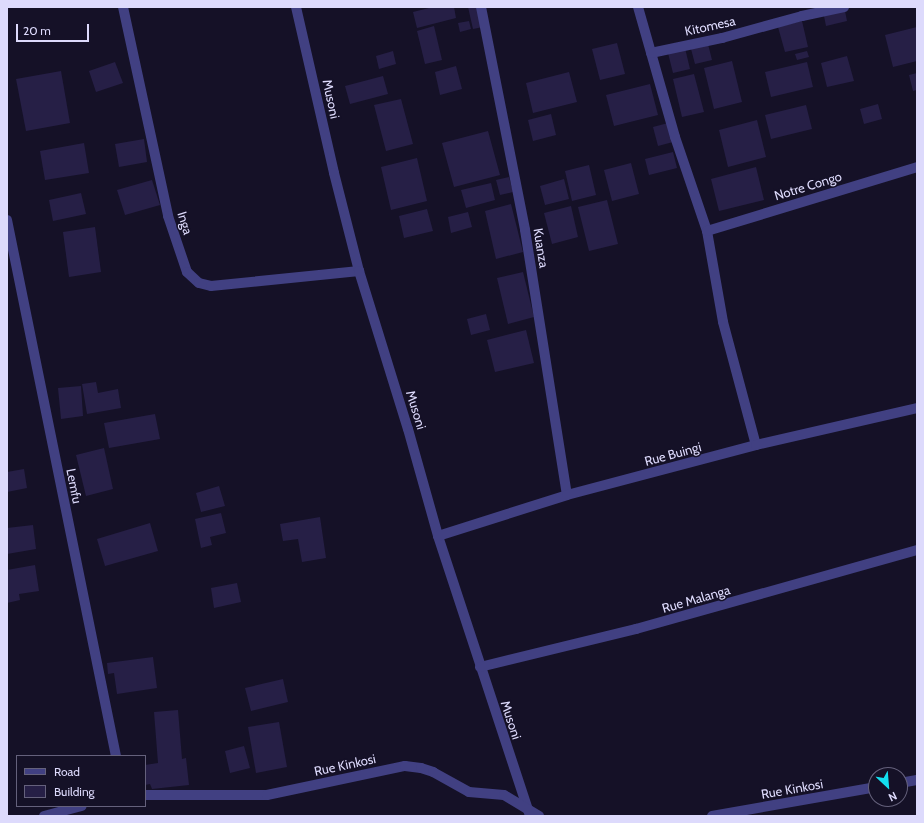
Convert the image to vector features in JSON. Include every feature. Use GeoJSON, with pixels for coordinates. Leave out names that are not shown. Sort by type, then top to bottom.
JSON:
{"type":"FeatureCollection","features":[{"type":"Feature","properties":{"kind":"street","name":"Inga"},"geometry":{"type":"LineString","coordinates":[[123,7],[168,216],[187,272],[199,283],[211,286],[359,271]]}},
{"type":"Feature","properties":{"kind":"street","name":"Musoni"},"geometry":{"type":"LineString","coordinates":[[296,7],[334,173],[359,271],[408,429],[438,536],[529,813]]}},
{"type":"Feature","properties":{"kind":"street","name":"Kuanza"},"geometry":{"type":"LineString","coordinates":[[480,7],[525,230],[567,495]]}},
{"type":"Feature","properties":{"kind":"street"},"geometry":{"type":"LineString","coordinates":[[638,7],[675,137],[707,230],[723,322],[756,445]]}},
{"type":"Feature","properties":{"kind":"street","name":"Kitomesa"},"geometry":{"type":"LineString","coordinates":[[651,53],[722,38],[802,16],[844,7]]}},
{"type":"Feature","properties":{"kind":"street","name":"Notre Congo"},"geometry":{"type":"LineString","coordinates":[[707,230],[917,167]]}},
{"type":"Feature","properties":{"kind":"street","name":"Lemfu"},"geometry":{"type":"LineString","coordinates":[[7,220],[116,755]]}},
{"type":"Feature","properties":{"kind":"street","name":"Rue Buingi"},"geometry":{"type":"LineString","coordinates":[[438,536],[567,495],[756,445],[917,408]]}},
{"type":"Feature","properties":{"kind":"street","name":"Rue Malanga"},"geometry":{"type":"LineString","coordinates":[[480,667],[636,629],[917,550]]}},
{"type":"Feature","properties":{"kind":"street","name":"Rue Kinkosi"},"geometry":{"type":"LineString","coordinates":[[146,795],[267,795],[405,766],[421,768],[433,772],[469,792],[504,795],[529,813],[539,816]]}},
{"type":"Feature","properties":{"kind":"street","name":"Rue Kinkosi"},"geometry":{"type":"LineString","coordinates":[[712,816],[868,788]]}},
{"type":"Feature","properties":{"kind":"street"},"geometry":{"type":"LineString","coordinates":[[44,816],[78,807]]}},
{"type":"Feature","properties":{"kind":"building"},"geometry":{"type":"Polygon","coordinates":[[[433,7],[454,7],[456,18],[417,28],[413,12],[433,7]]]}},
{"type":"Feature","properties":{"kind":"building"},"geometry":{"type":"Polygon","coordinates":[[[468,7],[478,7],[483,27],[473,29],[468,7]]]}},
{"type":"Feature","properties":{"kind":"building"},"geometry":{"type":"Polygon","coordinates":[[[845,11],[847,21],[826,26],[824,16],[845,11]]]}},
{"type":"Feature","properties":{"kind":"building"},"geometry":{"type":"Polygon","coordinates":[[[469,21],[471,29],[460,32],[458,23],[469,21]]]}},
{"type":"Feature","properties":{"kind":"building"},"geometry":{"type":"Polygon","coordinates":[[[802,21],[808,47],[785,52],[778,27],[802,21]]]}},
{"type":"Feature","properties":{"kind":"building"},"geometry":{"type":"Polygon","coordinates":[[[434,26],[442,60],[425,64],[417,31],[434,26]]]}},
{"type":"Feature","properties":{"kind":"building"},"geometry":{"type":"Polygon","coordinates":[[[917,27],[917,61],[893,67],[885,35],[917,27]]]}},
{"type":"Feature","properties":{"kind":"building"},"geometry":{"type":"Polygon","coordinates":[[[617,43],[625,74],[600,80],[592,49],[617,43]]]}},
{"type":"Feature","properties":{"kind":"building"},"geometry":{"type":"Polygon","coordinates":[[[708,44],[712,60],[695,64],[691,49],[708,44]]]}},
{"type":"Feature","properties":{"kind":"building"},"geometry":{"type":"Polygon","coordinates":[[[685,48],[690,69],[673,73],[668,53],[685,48]]]}},
{"type":"Feature","properties":{"kind":"building"},"geometry":{"type":"Polygon","coordinates":[[[393,51],[396,64],[379,69],[376,56],[393,51]]]}},
{"type":"Feature","properties":{"kind":"building"},"geometry":{"type":"Polygon","coordinates":[[[807,51],[809,57],[797,60],[795,54],[807,51]]]}},
{"type":"Feature","properties":{"kind":"building"},"geometry":{"type":"Polygon","coordinates":[[[847,56],[854,81],[827,87],[821,63],[847,56]]]}},
{"type":"Feature","properties":{"kind":"building"},"geometry":{"type":"Polygon","coordinates":[[[732,61],[742,102],[714,109],[704,68],[732,61]]]}},
{"type":"Feature","properties":{"kind":"building"},"geometry":{"type":"Polygon","coordinates":[[[115,62],[123,83],[96,92],[89,71],[115,62]]]}},
{"type":"Feature","properties":{"kind":"building"},"geometry":{"type":"Polygon","coordinates":[[[807,62],[813,87],[771,97],[765,72],[807,62]]]}},
{"type":"Feature","properties":{"kind":"building"},"geometry":{"type":"Polygon","coordinates":[[[456,66],[462,89],[440,95],[435,72],[456,66]]]}},
{"type":"Feature","properties":{"kind":"building"},"geometry":{"type":"Polygon","coordinates":[[[61,71],[70,123],[26,131],[16,79],[61,71]]]}},
{"type":"Feature","properties":{"kind":"building"},"geometry":{"type":"Polygon","coordinates":[[[569,72],[577,102],[533,113],[526,83],[569,72]]]}},
{"type":"Feature","properties":{"kind":"building"},"geometry":{"type":"Polygon","coordinates":[[[917,73],[917,90],[913,91],[909,75],[917,73]]]}},
{"type":"Feature","properties":{"kind":"building"},"geometry":{"type":"Polygon","coordinates":[[[694,74],[704,112],[682,117],[673,79],[694,74]]]}},
{"type":"Feature","properties":{"kind":"building"},"geometry":{"type":"Polygon","coordinates":[[[383,76],[388,94],[350,104],[345,86],[383,76]]]}},
{"type":"Feature","properties":{"kind":"building"},"geometry":{"type":"Polygon","coordinates":[[[650,84],[658,115],[614,126],[606,95],[650,84]]]}},
{"type":"Feature","properties":{"kind":"building"},"geometry":{"type":"Polygon","coordinates":[[[401,99],[413,144],[386,151],[374,105],[401,99]]]}},
{"type":"Feature","properties":{"kind":"building"},"geometry":{"type":"Polygon","coordinates":[[[878,104],[882,119],[864,124],[860,109],[878,104]]]}},
{"type":"Feature","properties":{"kind":"building"},"geometry":{"type":"Polygon","coordinates":[[[806,105],[812,129],[771,139],[765,115],[806,105]]]}},
{"type":"Feature","properties":{"kind":"building"},"geometry":{"type":"Polygon","coordinates":[[[551,114],[556,135],[533,141],[528,120],[551,114]]]}},
{"type":"Feature","properties":{"kind":"building"},"geometry":{"type":"Polygon","coordinates":[[[757,120],[766,157],[728,167],[719,130],[757,120]]]}},
{"type":"Feature","properties":{"kind":"building"},"geometry":{"type":"Polygon","coordinates":[[[668,123],[673,142],[658,146],[653,127],[668,123]]]}},
{"type":"Feature","properties":{"kind":"building"},"geometry":{"type":"Polygon","coordinates":[[[488,131],[500,175],[454,187],[442,143],[488,131]]]}},
{"type":"Feature","properties":{"kind":"building"},"geometry":{"type":"Polygon","coordinates":[[[144,139],[147,162],[119,167],[115,144],[144,139]]]}},
{"type":"Feature","properties":{"kind":"building"},"geometry":{"type":"Polygon","coordinates":[[[84,143],[89,173],[45,180],[40,151],[84,143]]]}},
{"type":"Feature","properties":{"kind":"building"},"geometry":{"type":"Polygon","coordinates":[[[673,152],[677,168],[649,175],[645,159],[673,152]]]}},
{"type":"Feature","properties":{"kind":"building"},"geometry":{"type":"Polygon","coordinates":[[[417,158],[427,201],[391,210],[381,167],[417,158]]]}},
{"type":"Feature","properties":{"kind":"building"},"geometry":{"type":"Polygon","coordinates":[[[631,163],[639,194],[612,201],[604,170],[631,163]]]}},
{"type":"Feature","properties":{"kind":"building"},"geometry":{"type":"Polygon","coordinates":[[[589,165],[596,195],[572,201],[565,171],[589,165]]]}},
{"type":"Feature","properties":{"kind":"building"},"geometry":{"type":"Polygon","coordinates":[[[756,167],[764,200],[719,211],[711,179],[756,167]]]}},
{"type":"Feature","properties":{"kind":"building"},"geometry":{"type":"Polygon","coordinates":[[[509,177],[513,192],[500,195],[496,180],[509,177]]]}},
{"type":"Feature","properties":{"kind":"building"},"geometry":{"type":"Polygon","coordinates":[[[564,179],[569,199],[545,205],[540,186],[564,179]]]}},
{"type":"Feature","properties":{"kind":"building"},"geometry":{"type":"Polygon","coordinates":[[[152,180],[160,205],[125,215],[117,190],[152,180]]]}},
{"type":"Feature","properties":{"kind":"building"},"geometry":{"type":"Polygon","coordinates":[[[491,183],[495,200],[466,208],[461,190],[491,183]]]}},
{"type":"Feature","properties":{"kind":"building"},"geometry":{"type":"Polygon","coordinates":[[[81,193],[86,214],[53,221],[49,200],[81,193]]]}},
{"type":"Feature","properties":{"kind":"building"},"geometry":{"type":"Polygon","coordinates":[[[607,200],[618,244],[589,251],[578,207],[607,200]]]}},
{"type":"Feature","properties":{"kind":"building"},"geometry":{"type":"Polygon","coordinates":[[[511,204],[523,252],[496,259],[485,211],[511,204]]]}},
{"type":"Feature","properties":{"kind":"building"},"geometry":{"type":"Polygon","coordinates":[[[571,206],[578,237],[552,244],[544,213],[571,206]]]}},
{"type":"Feature","properties":{"kind":"building"},"geometry":{"type":"Polygon","coordinates":[[[427,209],[433,231],[404,238],[399,216],[427,209]]]}},
{"type":"Feature","properties":{"kind":"building"},"geometry":{"type":"Polygon","coordinates":[[[468,212],[472,227],[451,233],[448,217],[468,212]]]}},
{"type":"Feature","properties":{"kind":"building"},"geometry":{"type":"Polygon","coordinates":[[[95,227],[101,272],[69,277],[63,232],[95,227]]]}},
{"type":"Feature","properties":{"kind":"building"},"geometry":{"type":"Polygon","coordinates":[[[523,272],[534,317],[508,324],[497,278],[523,272]]]}},
{"type":"Feature","properties":{"kind":"building"},"geometry":{"type":"Polygon","coordinates":[[[486,314],[490,330],[471,335],[467,319],[486,314]]]}},
{"type":"Feature","properties":{"kind":"building"},"geometry":{"type":"Polygon","coordinates":[[[526,330],[534,363],[495,372],[487,340],[526,330]]]}},
{"type":"Feature","properties":{"kind":"building"},"geometry":{"type":"Polygon","coordinates":[[[96,382],[98,393],[118,389],[121,408],[87,414],[82,384],[96,382]]]}},
{"type":"Feature","properties":{"kind":"building"},"geometry":{"type":"Polygon","coordinates":[[[81,386],[83,416],[61,419],[58,388],[81,386]]]}},
{"type":"Feature","properties":{"kind":"building"},"geometry":{"type":"Polygon","coordinates":[[[155,414],[160,439],[109,448],[104,423],[155,414]]]}},
{"type":"Feature","properties":{"kind":"building"},"geometry":{"type":"Polygon","coordinates":[[[104,448],[113,489],[86,496],[76,455],[104,448]]]}},
{"type":"Feature","properties":{"kind":"building"},"geometry":{"type":"Polygon","coordinates":[[[24,469],[27,488],[7,492],[7,472],[24,469]]]}},
{"type":"Feature","properties":{"kind":"building"},"geometry":{"type":"Polygon","coordinates":[[[219,486],[225,506],[201,512],[196,493],[219,486]]]}},
{"type":"Feature","properties":{"kind":"building"},"geometry":{"type":"Polygon","coordinates":[[[221,513],[226,533],[210,537],[212,545],[201,548],[195,519],[221,513]]]}},
{"type":"Feature","properties":{"kind":"building"},"geometry":{"type":"Polygon","coordinates":[[[320,517],[326,558],[302,562],[298,539],[283,541],[280,524],[320,517]]]}},
{"type":"Feature","properties":{"kind":"building"},"geometry":{"type":"Polygon","coordinates":[[[150,523],[158,551],[105,566],[97,539],[150,523]]]}},
{"type":"Feature","properties":{"kind":"building"},"geometry":{"type":"Polygon","coordinates":[[[33,525],[36,549],[7,554],[7,528],[33,525]]]}},
{"type":"Feature","properties":{"kind":"building"},"geometry":{"type":"Polygon","coordinates":[[[35,565],[39,591],[19,594],[20,600],[7,603],[7,570],[35,565]]]}},
{"type":"Feature","properties":{"kind":"building"},"geometry":{"type":"Polygon","coordinates":[[[237,583],[241,602],[214,608],[211,588],[237,583]]]}},
{"type":"Feature","properties":{"kind":"building"},"geometry":{"type":"Polygon","coordinates":[[[153,657],[157,688],[117,694],[114,673],[108,674],[107,663],[153,657]]]}},
{"type":"Feature","properties":{"kind":"building"},"geometry":{"type":"Polygon","coordinates":[[[283,679],[288,702],[251,711],[245,688],[283,679]]]}},
{"type":"Feature","properties":{"kind":"building"},"geometry":{"type":"Polygon","coordinates":[[[178,710],[182,759],[186,758],[189,785],[152,789],[150,784],[146,785],[146,765],[158,763],[154,712],[178,710]]]}},
{"type":"Feature","properties":{"kind":"building"},"geometry":{"type":"Polygon","coordinates":[[[279,722],[287,767],[256,773],[248,727],[279,722]]]}},
{"type":"Feature","properties":{"kind":"building"},"geometry":{"type":"Polygon","coordinates":[[[244,746],[250,768],[230,773],[225,751],[244,746]]]}}]}
